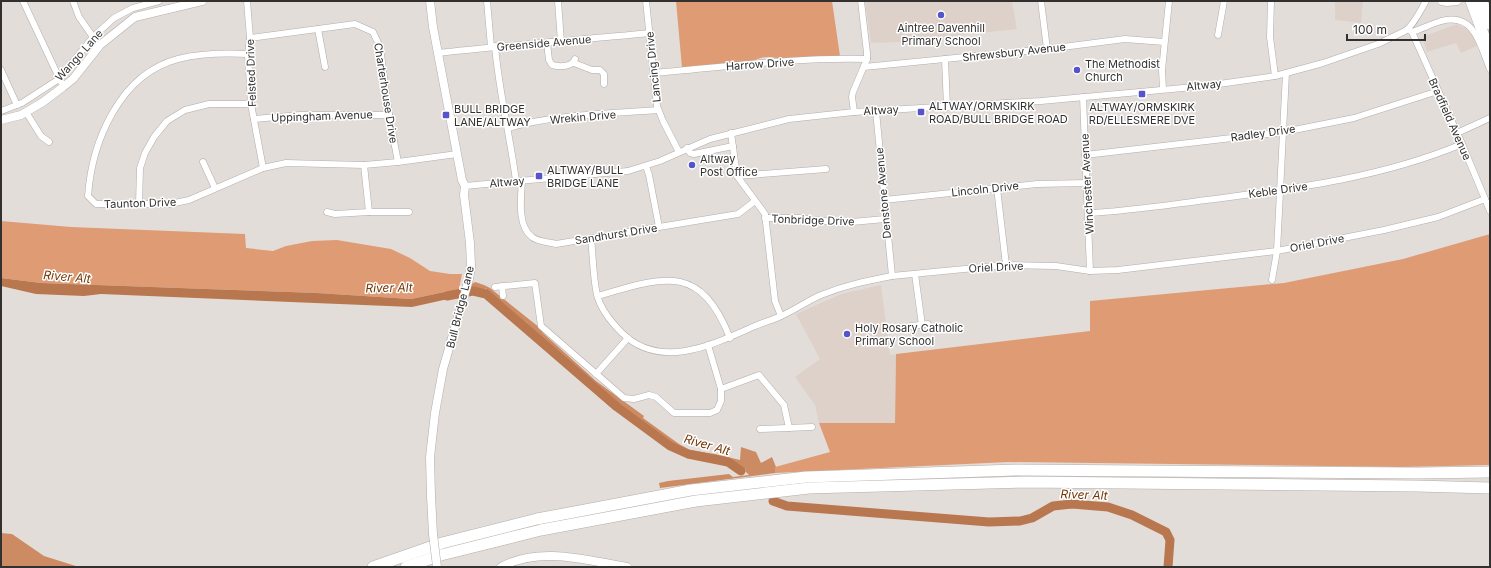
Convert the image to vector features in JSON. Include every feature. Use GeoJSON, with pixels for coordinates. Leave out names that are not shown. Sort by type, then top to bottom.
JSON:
{"type":"FeatureCollection","features":[{"type":"Feature","properties":{"kind":"highway"},"geometry":{"type":"LineString","coordinates":[[1471,1],[1490,52]]}},
{"type":"Feature","properties":{"kind":"highway"},"geometry":{"type":"LineString","coordinates":[[1482,1],[1490,24]]}},
{"type":"Feature","properties":{"kind":"highway"},"geometry":{"type":"LineString","coordinates":[[373,567],[442,543],[537,519],[691,490],[806,477],[1016,470],[1410,473],[1490,472]]}},
{"type":"Feature","properties":{"kind":"highway"},"geometry":{"type":"LineString","coordinates":[[406,567],[441,555],[541,530],[696,501],[809,488],[1025,482],[1490,488]]}},
{"type":"Feature","properties":{"kind":"street"},"geometry":{"type":"LineString","coordinates":[[22,1],[63,87]]}},
{"type":"Feature","properties":{"kind":"street"},"geometry":{"type":"LineString","coordinates":[[72,1],[79,17],[93,37]]}},
{"type":"Feature","properties":{"kind":"street","name":"Wango Lane"},"geometry":{"type":"LineString","coordinates":[[1,111],[17,106],[59,79],[93,37],[114,18],[133,8],[159,1]]}},
{"type":"Feature","properties":{"kind":"street","name":"Wango Lane"},"geometry":{"type":"LineString","coordinates":[[1,120],[21,115],[43,102],[63,87],[72,79],[100,45],[135,17],[202,1]]}},
{"type":"Feature","properties":{"kind":"street","name":"Felsted Drive"},"geometry":{"type":"LineString","coordinates":[[246,1],[250,38],[248,54],[251,104],[263,168]]}},
{"type":"Feature","properties":{"kind":"street","name":"Bull Bridge Lane"},"geometry":{"type":"LineString","coordinates":[[430,1],[457,154],[462,180],[465,186],[464,195],[471,259],[467,286],[444,369],[435,413],[430,457],[433,534],[437,567]]}},
{"type":"Feature","properties":{"kind":"street","name":"Sandhurst Drive"},"geometry":{"type":"LineString","coordinates":[[487,1],[501,97],[519,181],[521,215],[525,227],[532,237],[556,244],[738,214],[755,201]]}},
{"type":"Feature","properties":{"kind":"street"},"geometry":{"type":"LineString","coordinates":[[558,1],[561,42]]}},
{"type":"Feature","properties":{"kind":"street","name":"Lancing Drive"},"geometry":{"type":"LineString","coordinates":[[646,1],[658,110],[679,152]]}},
{"type":"Feature","properties":{"kind":"street"},"geometry":{"type":"LineString","coordinates":[[854,112],[852,97],[867,59],[861,1]]}},
{"type":"Feature","properties":{"kind":"street"},"geometry":{"type":"LineString","coordinates":[[1041,1],[1047,49]]}},
{"type":"Feature","properties":{"kind":"street"},"geometry":{"type":"LineString","coordinates":[[1163,89],[1162,70],[1169,1]]}},
{"type":"Feature","properties":{"kind":"street"},"geometry":{"type":"LineString","coordinates":[[1218,35],[1224,1]]}},
{"type":"Feature","properties":{"kind":"street"},"geometry":{"type":"LineString","coordinates":[[1271,1],[1270,37],[1275,76]]}},
{"type":"Feature","properties":{"kind":"street"},"geometry":{"type":"LineString","coordinates":[[1410,31],[1426,1]]}},
{"type":"Feature","properties":{"kind":"street"},"geometry":{"type":"LineString","coordinates":[[1442,1],[1457,1]]}},
{"type":"Feature","properties":{"kind":"street","name":"Altway"},"geometry":{"type":"LineString","coordinates":[[465,186],[628,171],[646,166],[710,139],[789,119],[854,112],[1083,97],[1205,86],[1275,76],[1324,63],[1410,31],[1452,19],[1463,21],[1472,28],[1490,69]]}},
{"type":"Feature","properties":{"kind":"street","name":"Charterhouse Drive"},"geometry":{"type":"LineString","coordinates":[[250,38],[355,24],[373,32],[378,38],[380,47],[389,115],[398,162]]}},
{"type":"Feature","properties":{"kind":"street"},"geometry":{"type":"LineString","coordinates":[[318,29],[325,67]]}},
{"type":"Feature","properties":{"kind":"street","name":"Bradfield Avenue"},"geometry":{"type":"LineString","coordinates":[[1410,31],[1462,144],[1490,211]]}},
{"type":"Feature","properties":{"kind":"street","name":"Greenside Avenue"},"geometry":{"type":"LineString","coordinates":[[438,53],[650,33]]}},
{"type":"Feature","properties":{"kind":"street","name":"Shrewsbury Avenue"},"geometry":{"type":"LineString","coordinates":[[864,67],[1047,49],[1126,39],[1164,42]]}},
{"type":"Feature","properties":{"kind":"street"},"geometry":{"type":"LineString","coordinates":[[547,43],[549,60],[552,65],[570,65],[575,61],[592,70],[600,70],[604,74],[604,84]]}},
{"type":"Feature","properties":{"kind":"street","name":"Taunton Drive"},"geometry":{"type":"LineString","coordinates":[[248,54],[201,54],[177,59],[149,71],[132,85],[105,127],[96,152],[88,196],[96,204],[170,204],[189,200],[263,168],[286,164],[364,165],[457,154]]}},
{"type":"Feature","properties":{"kind":"street","name":"Harrow Drive"},"geometry":{"type":"LineString","coordinates":[[654,73],[767,62],[836,58],[867,59]]}},
{"type":"Feature","properties":{"kind":"street"},"geometry":{"type":"LineString","coordinates":[[945,59],[947,107]]}},
{"type":"Feature","properties":{"kind":"street"},"geometry":{"type":"LineString","coordinates":[[1,70],[17,106]]}},
{"type":"Feature","properties":{"kind":"street"},"geometry":{"type":"LineString","coordinates":[[1272,280],[1276,251],[1284,132],[1286,73]]}},
{"type":"Feature","properties":{"kind":"street","name":"Radley Drive"},"geometry":{"type":"LineString","coordinates":[[1085,155],[1284,132],[1354,118],[1438,91]]}},
{"type":"Feature","properties":{"kind":"street","name":"Winchester Avenue"},"geometry":{"type":"LineString","coordinates":[[1083,97],[1089,214],[1090,270]]}},
{"type":"Feature","properties":{"kind":"street"},"geometry":{"type":"LineString","coordinates":[[139,204],[140,168],[145,153],[154,137],[167,121],[185,110],[210,104],[251,104]]}},
{"type":"Feature","properties":{"kind":"street","name":"Wrekin Drive"},"geometry":{"type":"LineString","coordinates":[[508,128],[554,118],[658,110]]}},
{"type":"Feature","properties":{"kind":"street","name":"Denstone Avenue"},"geometry":{"type":"LineString","coordinates":[[876,111],[885,219],[892,276]]}},
{"type":"Feature","properties":{"kind":"street"},"geometry":{"type":"LineString","coordinates":[[26,112],[41,136],[49,142]]}},
{"type":"Feature","properties":{"kind":"street","name":"Uppingham Avenue"},"geometry":{"type":"LineString","coordinates":[[254,119],[308,114],[389,115]]}},
{"type":"Feature","properties":{"kind":"street"},"geometry":{"type":"LineString","coordinates":[[1457,133],[1490,118]]}},
{"type":"Feature","properties":{"kind":"street"},"geometry":{"type":"LineString","coordinates":[[731,133],[737,176],[765,214],[775,302],[781,316]]}},
{"type":"Feature","properties":{"kind":"street","name":"Keble Drive"},"geometry":{"type":"LineString","coordinates":[[1089,214],[1117,212],[1280,191],[1343,180],[1413,163],[1462,144]]}},
{"type":"Feature","properties":{"kind":"street"},"geometry":{"type":"LineString","coordinates":[[687,148],[690,153],[694,154],[733,146]]}},
{"type":"Feature","properties":{"kind":"street"},"geometry":{"type":"LineString","coordinates":[[203,162],[215,188]]}},
{"type":"Feature","properties":{"kind":"street"},"geometry":{"type":"LineString","coordinates":[[364,165],[369,212]]}},
{"type":"Feature","properties":{"kind":"street"},"geometry":{"type":"LineString","coordinates":[[646,166],[659,227]]}},
{"type":"Feature","properties":{"kind":"street"},"geometry":{"type":"LineString","coordinates":[[737,176],[826,169]]}},
{"type":"Feature","properties":{"kind":"street","name":"Lincoln Drive"},"geometry":{"type":"LineString","coordinates":[[884,200],[1037,184],[1087,183]]}},
{"type":"Feature","properties":{"kind":"street"},"geometry":{"type":"LineString","coordinates":[[997,188],[1006,265]]}},
{"type":"Feature","properties":{"kind":"street","name":"Oriel Drive"},"geometry":{"type":"LineString","coordinates":[[591,238],[598,296],[612,323],[628,338],[642,346],[660,352],[674,352],[708,346],[730,338],[756,325],[781,316],[820,296],[848,284],[892,276],[1006,265],[1056,266],[1090,270],[1118,270],[1276,251],[1438,218],[1485,199]]}},
{"type":"Feature","properties":{"kind":"street"},"geometry":{"type":"LineString","coordinates":[[327,212],[336,214],[409,212]]}},
{"type":"Feature","properties":{"kind":"street","name":"Tonbridge Drive"},"geometry":{"type":"LineString","coordinates":[[766,218],[800,218],[841,223],[885,219]]}},
{"type":"Feature","properties":{"kind":"street"},"geometry":{"type":"LineString","coordinates":[[911,326],[925,324],[915,274]]}},
{"type":"Feature","properties":{"kind":"street"},"geometry":{"type":"LineString","coordinates":[[598,296],[651,281],[669,280],[686,283],[701,292],[715,307],[724,322],[730,338]]}},
{"type":"Feature","properties":{"kind":"street"},"geometry":{"type":"LineString","coordinates":[[495,287],[534,283],[541,326],[624,398],[634,399],[649,395],[656,397],[674,413],[710,413],[717,410],[721,401],[721,389],[708,346]]}},
{"type":"Feature","properties":{"kind":"street"},"geometry":{"type":"LineString","coordinates":[[502,286],[503,296]]}},
{"type":"Feature","properties":{"kind":"street"},"geometry":{"type":"LineString","coordinates":[[596,374],[628,338]]}},
{"type":"Feature","properties":{"kind":"street"},"geometry":{"type":"LineString","coordinates":[[721,389],[760,375],[784,405],[790,428]]}},
{"type":"Feature","properties":{"kind":"street"},"geometry":{"type":"LineString","coordinates":[[760,429],[812,427]]}},
{"type":"Feature","properties":{"kind":"street"},"geometry":{"type":"LineString","coordinates":[[501,567],[511,562],[532,556],[558,556],[627,567]]}},
{"type":"Feature","properties":{"kind":"shaded area"},"geometry":{"type":"Polygon","coordinates":[[[676,1],[832,1],[840,56],[781,60],[774,57],[766,57],[751,63],[682,68],[676,1]]]}},
{"type":"Feature","properties":{"kind":"shaded area","name":"Aintree Davenhill Primary School"},"geometry":{"type":"Polygon","coordinates":[[[865,1],[1012,1],[1017,29],[898,42],[871,43],[865,1]]]}},
{"type":"Feature","properties":{"kind":"shaded area"},"geometry":{"type":"Polygon","coordinates":[[[1335,1],[1363,1],[1361,23],[1335,20],[1335,1]]]}},
{"type":"Feature","properties":{"kind":"shaded area"},"geometry":{"type":"Polygon","coordinates":[[[1457,24],[1472,34],[1477,46],[1461,53],[1456,43],[1427,52],[1422,37],[1457,24]]]}},
{"type":"Feature","properties":{"kind":"shaded area"},"geometry":{"type":"Polygon","coordinates":[[[1,221],[71,227],[245,234],[246,248],[273,251],[286,246],[312,241],[337,240],[391,249],[410,258],[430,271],[462,274],[459,289],[411,299],[317,293],[41,283],[1,278],[1,221]]]}},
{"type":"Feature","properties":{"kind":"shaded area"},"geometry":{"type":"Polygon","coordinates":[[[1490,234],[1490,465],[1401,467],[1008,462],[775,473],[775,467],[830,452],[819,423],[895,423],[896,354],[1090,331],[1090,301],[1284,283],[1403,259],[1490,234]]]}},
{"type":"Feature","properties":{"kind":"shaded area"},"geometry":{"type":"Polygon","coordinates":[[[1,278],[41,283],[317,293],[411,299],[459,289],[457,297],[412,307],[101,294],[84,296],[36,294],[1,286],[1,278]]]}},
{"type":"Feature","properties":{"kind":"shaded area"},"geometry":{"type":"Polygon","coordinates":[[[475,282],[490,288],[540,328],[543,333],[596,381],[679,444],[690,450],[740,460],[741,447],[756,452],[761,463],[772,457],[776,467],[775,473],[660,488],[659,483],[668,481],[729,474],[733,477],[749,475],[745,471],[746,469],[744,470],[727,459],[687,452],[665,440],[606,394],[525,325],[527,322],[524,324],[486,292],[486,288],[484,291],[471,289],[472,284],[475,282]]]}},
{"type":"Feature","properties":{"kind":"shaded area","name":"Holy Rosary Catholic Primary School"},"geometry":{"type":"Polygon","coordinates":[[[881,285],[890,355],[896,354],[895,423],[819,423],[815,405],[795,377],[820,359],[796,314],[841,294],[881,285]]]}},
{"type":"Feature","properties":{"kind":"shaded area"},"geometry":{"type":"Polygon","coordinates":[[[1,533],[12,534],[44,556],[79,567],[1,567],[1,533]]]}},
{"type":"Feature","properties":{"kind":"waterway","name":"River Alt"},"geometry":{"type":"LineString","coordinates":[[447,296],[473,291],[486,294],[617,407],[670,446],[688,454],[728,462],[741,471]]}},
{"type":"Feature","properties":{"kind":"waterway","name":"River Alt"},"geometry":{"type":"LineString","coordinates":[[773,501],[787,506],[989,522],[1020,521],[1032,518],[1053,506],[1072,504],[1108,507],[1132,515],[1166,532],[1170,540],[1168,567]]}},
{"type":"Feature","properties":{"kind":"place","name":"Aintree Davenhill Primary School"},"geometry":{"type":"Point","coordinates":[941,15]}},
{"type":"Feature","properties":{"kind":"place","name":"The Methodist Church"},"geometry":{"type":"Point","coordinates":[1077,70]}},
{"type":"Feature","properties":{"kind":"place","name":"ALTWAY/ORMSKIRK RD/ELLESMERE DVE"},"geometry":{"type":"Point","coordinates":[1142,94]}},
{"type":"Feature","properties":{"kind":"place","name":"ALTWAY/ORMSKIRK ROAD/BULL BRIDGE ROAD"},"geometry":{"type":"Point","coordinates":[921,112]}},
{"type":"Feature","properties":{"kind":"place","name":"BULL BRIDGE LANE/ALTWAY"},"geometry":{"type":"Point","coordinates":[446,115]}},
{"type":"Feature","properties":{"kind":"place","name":"Altway Post Office"},"geometry":{"type":"Point","coordinates":[692,165]}},
{"type":"Feature","properties":{"kind":"place","name":"ALTWAY/BULL BRIDGE LANE"},"geometry":{"type":"Point","coordinates":[539,176]}},
{"type":"Feature","properties":{"kind":"place","name":"Holy Rosary Catholic Primary School"},"geometry":{"type":"Point","coordinates":[847,334]}}]}
